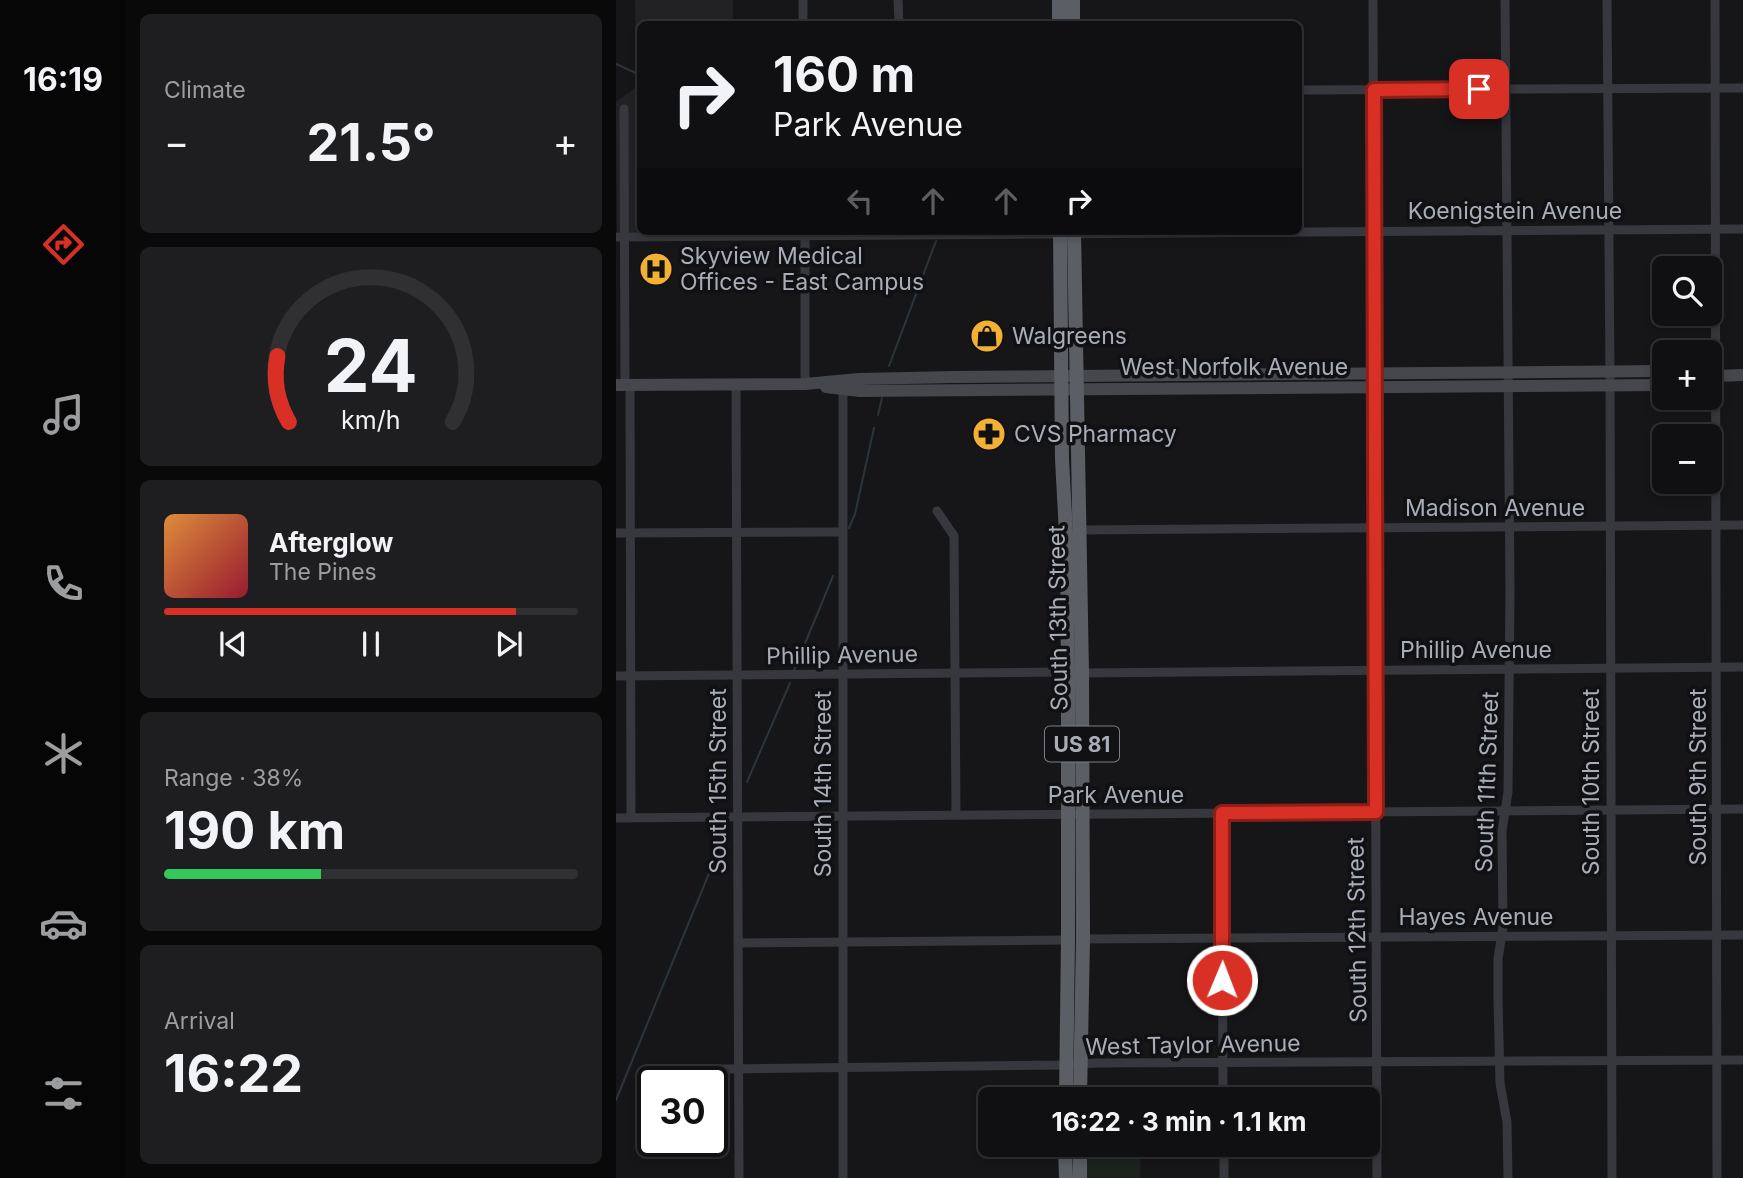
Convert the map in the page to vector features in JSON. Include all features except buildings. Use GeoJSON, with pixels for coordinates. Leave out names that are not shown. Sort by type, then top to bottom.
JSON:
{"type":"FeatureCollection","features":[{"type":"Feature","properties":{"kind":"highway"},"geometry":{"type":"LineString","coordinates":[[1059,0],[1059,21]]}},
{"type":"Feature","properties":{"kind":"highway"},"geometry":{"type":"LineString","coordinates":[[1073,0],[1073,21]]}},
{"type":"Feature","properties":{"kind":"highway","name":"US 81"},"geometry":{"type":"LineString","coordinates":[[1067,235],[1069,383]]}},
{"type":"Feature","properties":{"kind":"highway","name":"South 13th Street"},"geometry":{"type":"LineString","coordinates":[[1069,383],[1079,530],[1075,672]]}},
{"type":"Feature","properties":{"kind":"highway","name":"South 13th Street"},"geometry":{"type":"LineString","coordinates":[[1069,383],[1080,1087]]}},
{"type":"Feature","properties":{"kind":"highway","name":"South 13th Street"},"geometry":{"type":"LineString","coordinates":[[1066,1087],[1076,940]]}},
{"type":"Feature","properties":{"kind":"highway"},"geometry":{"type":"LineString","coordinates":[[1065,1157],[1066,1178]]}},
{"type":"Feature","properties":{"kind":"highway"},"geometry":{"type":"LineString","coordinates":[[1080,1157],[1080,1178]]}},
{"type":"Feature","properties":{"kind":"main road","name":"West Norfolk Avenue"},"geometry":{"type":"LineString","coordinates":[[805,384],[843,389],[1069,383],[1375,380],[1509,372],[1652,371]]}},
{"type":"Feature","properties":{"kind":"main road"},"geometry":{"type":"LineString","coordinates":[[1722,376],[1743,376]]}},
{"type":"Feature","properties":{"kind":"main road","name":"West Norfolk Avenue"},"geometry":{"type":"LineString","coordinates":[[624,385],[805,384],[859,379],[1069,383]]}},
{"type":"Feature","properties":{"kind":"main road","name":"West Norfolk Avenue"},"geometry":{"type":"LineString","coordinates":[[1375,380],[1509,386],[1652,385]]}},
{"type":"Feature","properties":{"kind":"street"},"geometry":{"type":"LineString","coordinates":[[803,0],[803,21]]}},
{"type":"Feature","properties":{"kind":"street"},"geometry":{"type":"LineString","coordinates":[[898,0],[899,21]]}},
{"type":"Feature","properties":{"kind":"street","name":"South 12th Street"},"geometry":{"type":"LineString","coordinates":[[1373,0],[1377,1178]]}},
{"type":"Feature","properties":{"kind":"street","name":"South 11th Street"},"geometry":{"type":"LineString","coordinates":[[1505,0],[1509,669],[1508,792],[1502,831],[1502,937],[1498,959],[1500,1083],[1507,1122],[1508,1178]]}},
{"type":"Feature","properties":{"kind":"street","name":"South 10th Street"},"geometry":{"type":"LineString","coordinates":[[1606,0],[1611,526],[1612,1178]]}},
{"type":"Feature","properties":{"kind":"street","name":"South 9th Street"},"geometry":{"type":"LineString","coordinates":[[1713,340],[1715,0]]}},
{"type":"Feature","properties":{"kind":"street"},"geometry":{"type":"LineString","coordinates":[[1302,90],[1743,88]]}},
{"type":"Feature","properties":{"kind":"street"},"geometry":{"type":"LineString","coordinates":[[624,109],[620,237],[630,533],[631,817]]}},
{"type":"Feature","properties":{"kind":"street","name":"Koenigstein Avenue"},"geometry":{"type":"LineString","coordinates":[[1302,231],[1743,229]]}},
{"type":"Feature","properties":{"kind":"street","name":"Koenigstein Avenue"},"geometry":{"type":"LineString","coordinates":[[620,237],[712,235]]}},
{"type":"Feature","properties":{"kind":"street"},"geometry":{"type":"LineString","coordinates":[[804,235],[805,384]]}},
{"type":"Feature","properties":{"kind":"street","name":"South 15th Street"},"geometry":{"type":"LineString","coordinates":[[736,384],[739,1178]]}},
{"type":"Feature","properties":{"kind":"street","name":"South 14th Street"},"geometry":{"type":"LineString","coordinates":[[843,389],[843,1178]]}},
{"type":"Feature","properties":{"kind":"street","name":"South 9th Street"},"geometry":{"type":"LineString","coordinates":[[1713,410],[1717,667],[1717,1178]]}},
{"type":"Feature","properties":{"kind":"street"},"geometry":{"type":"LineString","coordinates":[[937,511],[954,536],[956,814]]}},
{"type":"Feature","properties":{"kind":"street","name":"Madison Avenue"},"geometry":{"type":"LineString","coordinates":[[1079,530],[1743,525]]}},
{"type":"Feature","properties":{"kind":"street"},"geometry":{"type":"LineString","coordinates":[[616,533],[842,532]]}},
{"type":"Feature","properties":{"kind":"street","name":"Phillip Avenue"},"geometry":{"type":"LineString","coordinates":[[616,676],[1743,667]]}},
{"type":"Feature","properties":{"kind":"street","name":"Park Avenue"},"geometry":{"type":"LineString","coordinates":[[616,818],[1743,809]]}},
{"type":"Feature","properties":{"kind":"street"},"geometry":{"type":"LineString","coordinates":[[1222,813],[1223,1087]]}},
{"type":"Feature","properties":{"kind":"street","name":"Hayes Avenue"},"geometry":{"type":"LineString","coordinates":[[738,943],[1743,935]]}},
{"type":"Feature","properties":{"kind":"street","name":"West Taylor Avenue"},"geometry":{"type":"LineString","coordinates":[[728,1069],[1097,1063],[1743,1060]]}},
{"type":"Feature","properties":{"kind":"street"},"geometry":{"type":"LineString","coordinates":[[1224,1157],[1224,1178]]}},
{"type":"Feature","properties":{"kind":"shaded area"},"geometry":{"type":"Polygon","coordinates":[[[635,0],[733,0],[733,21],[637,21],[637,232],[617,232],[616,102],[636,87],[635,0]]]}},
{"type":"Feature","properties":{"kind":"shaded area"},"geometry":{"type":"Polygon","coordinates":[[[1083,1157],[1141,1157],[1140,1178],[1084,1178],[1083,1157]]]}},
{"type":"Feature","properties":{"kind":"waterway"},"geometry":{"type":"LineString","coordinates":[[616,64],[637,74]]}},
{"type":"Feature","properties":{"kind":"waterway"},"geometry":{"type":"LineString","coordinates":[[889,366],[936,241]]}},
{"type":"Feature","properties":{"kind":"waterway"},"geometry":{"type":"LineString","coordinates":[[878,415],[882,398]]}},
{"type":"Feature","properties":{"kind":"waterway"},"geometry":{"type":"LineString","coordinates":[[849,528],[855,514],[874,428]]}},
{"type":"Feature","properties":{"kind":"waterway"},"geometry":{"type":"LineString","coordinates":[[794,670],[833,576]]}},
{"type":"Feature","properties":{"kind":"waterway"},"geometry":{"type":"LineString","coordinates":[[747,782],[790,683]]}},
{"type":"Feature","properties":{"kind":"waterway"},"geometry":{"type":"LineString","coordinates":[[616,1100],[726,832]]}},
{"type":"Feature","properties":{"kind":"place","name":"Skyview Medical Offices - East Campus"},"geometry":{"type":"Point","coordinates":[656,269]}},
{"type":"Feature","properties":{"kind":"place","name":"Walgreens"},"geometry":{"type":"Point","coordinates":[987,336]}},
{"type":"Feature","properties":{"kind":"place","name":"CVS Pharmacy"},"geometry":{"type":"Point","coordinates":[989,434]}},
{"type":"Feature","properties":{"kind":"route"},"geometry":{"type":"LineString","coordinates":[[1222,980],[1222,813],[1376,812],[1374,90],[1479,89]]}}]}
